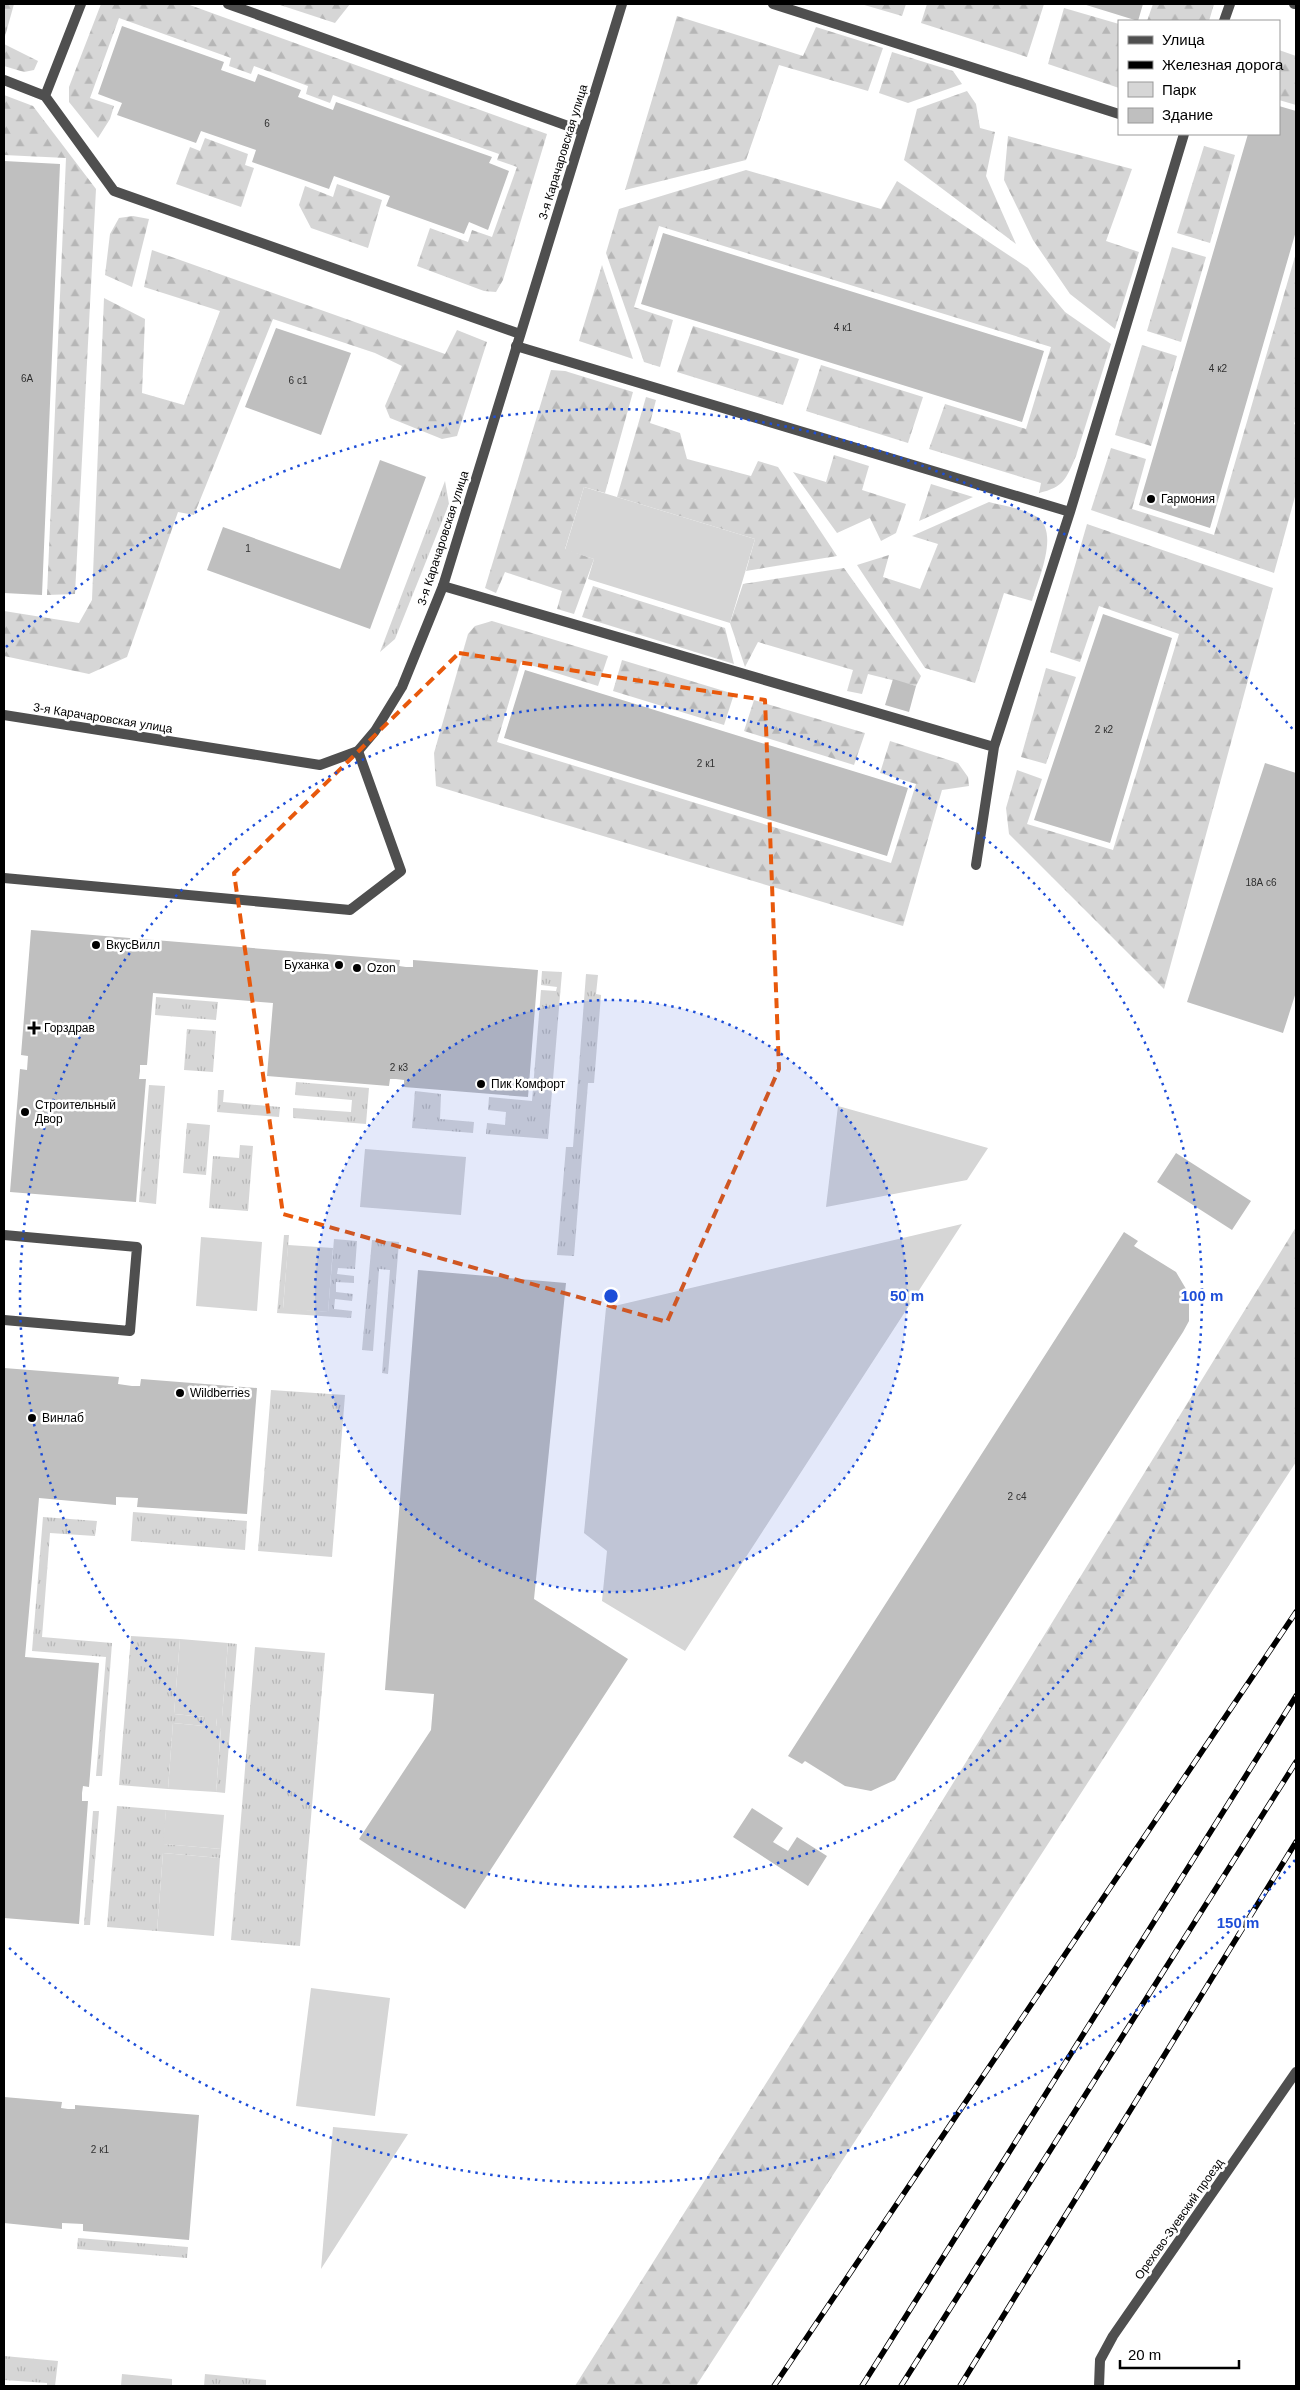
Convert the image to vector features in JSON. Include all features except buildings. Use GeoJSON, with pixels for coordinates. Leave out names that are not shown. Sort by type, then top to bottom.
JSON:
{"type":"FeatureCollection","features":[{"type":"Feature","properties":{"kind":"street"},"geometry":{"type":"LineString","coordinates":[[45,96],[81,4]]}},
{"type":"Feature","properties":{"kind":"street"},"geometry":{"type":"LineString","coordinates":[[228,4],[582,131]]}},
{"type":"Feature","properties":{"kind":"street","name":"3-я Карачаровская улица"},"geometry":{"type":"LineString","coordinates":[[4,715],[320,765],[358,751],[375,732],[402,687],[443,586],[622,4]]}},
{"type":"Feature","properties":{"kind":"street"},"geometry":{"type":"LineString","coordinates":[[773,4],[1118,114]]}},
{"type":"Feature","properties":{"kind":"street"},"geometry":{"type":"LineString","coordinates":[[1224,20],[1230,4]]}},
{"type":"Feature","properties":{"kind":"street"},"geometry":{"type":"LineString","coordinates":[[4,80],[45,96],[114,191],[520,334]]}},
{"type":"Feature","properties":{"kind":"street"},"geometry":{"type":"LineString","coordinates":[[976,865],[994,747],[1070,512],[1183,135]]}},
{"type":"Feature","properties":{"kind":"street"},"geometry":{"type":"LineString","coordinates":[[516,346],[1070,512]]}},
{"type":"Feature","properties":{"kind":"street"},"geometry":{"type":"LineString","coordinates":[[443,586],[994,747]]}},
{"type":"Feature","properties":{"kind":"street"},"geometry":{"type":"LineString","coordinates":[[4,878],[350,910],[401,871],[358,751]]}},
{"type":"Feature","properties":{"kind":"street"},"geometry":{"type":"LineString","coordinates":[[4,1235],[136,1247],[130,1331],[4,1320]]}},
{"type":"Feature","properties":{"kind":"street","name":"Орехово-Зуевский проезд"},"geometry":{"type":"LineString","coordinates":[[1099,2386],[1100,2360],[1113,2336],[1296,2072]]}},
{"type":"Feature","properties":{"kind":"highlighted area"},"geometry":{"type":"Polygon","coordinates":[[[459,653],[765,700],[779,1069],[667,1322],[283,1214],[234,873],[459,653]]]}},
{"type":"Feature","properties":{"kind":"green space"},"geometry":{"type":"Polygon","coordinates":[[[4,4],[14,4],[4,40],[4,4]]]}},
{"type":"Feature","properties":{"kind":"green space"},"geometry":{"type":"Polygon","coordinates":[[[101,4],[187,4],[547,134],[503,280],[496,292],[484,291],[417,266],[430,228],[468,242],[472,230],[492,237],[517,167],[497,160],[499,154],[333,95],[330,103],[306,94],[308,86],[254,66],[251,74],[229,66],[231,58],[119,18],[90,98],[114,106],[110,119],[98,138],[69,102],[69,87],[101,4]]]}},
{"type":"Feature","properties":{"kind":"green space"},"geometry":{"type":"Polygon","coordinates":[[[277,4],[350,4],[335,23],[277,4]]]}},
{"type":"Feature","properties":{"kind":"green space"},"geometry":{"type":"Polygon","coordinates":[[[861,4],[906,4],[902,16],[861,4]]]}},
{"type":"Feature","properties":{"kind":"green space"},"geometry":{"type":"Polygon","coordinates":[[[927,4],[1044,4],[1027,57],[921,23],[927,4]]]}},
{"type":"Feature","properties":{"kind":"green space"},"geometry":{"type":"Polygon","coordinates":[[[1153,4],[1214,4],[1209,20],[1147,20],[1153,4]]]}},
{"type":"Feature","properties":{"kind":"green space"},"geometry":{"type":"Polygon","coordinates":[[[1064,8],[1118,24],[1118,88],[1048,64],[1064,8]]]}},
{"type":"Feature","properties":{"kind":"green space"},"geometry":{"type":"Polygon","coordinates":[[[677,16],[803,56],[816,27],[883,48],[868,91],[779,65],[746,160],[625,190],[677,16]]]}},
{"type":"Feature","properties":{"kind":"green space"},"geometry":{"type":"Polygon","coordinates":[[[4,44],[38,61],[34,70],[24,72],[4,66],[4,44]]]}},
{"type":"Feature","properties":{"kind":"green space"},"geometry":{"type":"Polygon","coordinates":[[[1280,50],[1296,56],[1296,105],[1280,100],[1280,50]]]}},
{"type":"Feature","properties":{"kind":"green space"},"geometry":{"type":"Polygon","coordinates":[[[892,52],[953,71],[962,84],[908,103],[879,93],[892,52]]]}},
{"type":"Feature","properties":{"kind":"green space"},"geometry":{"type":"Polygon","coordinates":[[[967,91],[976,104],[980,128],[995,132],[986,176],[1016,244],[904,160],[917,109],[967,91]]]}},
{"type":"Feature","properties":{"kind":"green space"},"geometry":{"type":"Polygon","coordinates":[[[4,95],[33,106],[96,189],[75,594],[47,595],[66,158],[4,155],[4,95]]]}},
{"type":"Feature","properties":{"kind":"green space"},"geometry":{"type":"Polygon","coordinates":[[[1008,136],[1132,169],[1106,241],[1139,252],[1115,329],[1070,294],[1033,240],[1004,180],[1008,136]]]}},
{"type":"Feature","properties":{"kind":"green space"},"geometry":{"type":"Polygon","coordinates":[[[205,138],[248,154],[245,165],[254,168],[241,207],[176,184],[190,147],[200,151],[205,138]]]}},
{"type":"Feature","properties":{"kind":"green space"},"geometry":{"type":"Polygon","coordinates":[[[1204,146],[1235,155],[1210,243],[1177,233],[1204,146]]]}},
{"type":"Feature","properties":{"kind":"green space"},"geometry":{"type":"Polygon","coordinates":[[[746,170],[881,209],[897,181],[1028,268],[1065,312],[1111,344],[1076,456],[1070,471],[1063,481],[1054,488],[1039,493],[1041,483],[929,449],[945,404],[1026,429],[1051,347],[659,226],[634,307],[673,320],[660,367],[644,362],[606,253],[619,209],[746,170]]]}},
{"type":"Feature","properties":{"kind":"green space"},"geometry":{"type":"Polygon","coordinates":[[[337,184],[382,200],[368,248],[311,228],[299,205],[305,186],[333,197],[337,184]]]}},
{"type":"Feature","properties":{"kind":"green space"},"geometry":{"type":"Polygon","coordinates":[[[133,216],[149,219],[132,287],[105,275],[110,234],[119,218],[133,216]]]}},
{"type":"Feature","properties":{"kind":"green space"},"geometry":{"type":"Polygon","coordinates":[[[1172,247],[1206,257],[1181,342],[1147,331],[1172,247]]]}},
{"type":"Feature","properties":{"kind":"green space"},"geometry":{"type":"Polygon","coordinates":[[[152,250],[445,354],[457,330],[487,342],[457,436],[442,439],[390,418],[385,406],[402,366],[375,353],[273,319],[194,515],[178,512],[127,657],[89,674],[4,656],[4,611],[79,623],[92,600],[104,298],[145,319],[142,393],[184,405],[220,311],[144,287],[152,250]]]}},
{"type":"Feature","properties":{"kind":"green space"},"geometry":{"type":"Polygon","coordinates":[[[1296,253],[1296,418],[1294,424],[1296,425],[1296,493],[1274,573],[1091,510],[1111,448],[1146,459],[1132,509],[1214,535],[1296,253]]]}},
{"type":"Feature","properties":{"kind":"green space"},"geometry":{"type":"Polygon","coordinates":[[[602,265],[633,359],[579,341],[602,265]]]}},
{"type":"Feature","properties":{"kind":"green space"},"geometry":{"type":"Polygon","coordinates":[[[693,326],[799,359],[783,405],[677,372],[693,326]]]}},
{"type":"Feature","properties":{"kind":"green space"},"geometry":{"type":"Polygon","coordinates":[[[1142,345],[1177,356],[1151,446],[1115,435],[1142,345]]]}},
{"type":"Feature","properties":{"kind":"green space"},"geometry":{"type":"Polygon","coordinates":[[[821,365],[923,397],[908,443],[806,411],[821,365]]]}},
{"type":"Feature","properties":{"kind":"green space"},"geometry":{"type":"Polygon","coordinates":[[[551,370],[565,371],[633,392],[605,493],[584,487],[565,549],[594,559],[574,614],[557,609],[562,591],[505,572],[496,593],[485,588],[551,370]]]}},
{"type":"Feature","properties":{"kind":"green space"},"geometry":{"type":"Polygon","coordinates":[[[646,397],[656,400],[650,423],[680,433],[687,459],[751,476],[758,461],[778,467],[837,556],[746,571],[755,539],[617,497],[646,397]]]}},
{"type":"Feature","properties":{"kind":"green space"},"geometry":{"type":"Polygon","coordinates":[[[834,455],[869,466],[862,490],[906,504],[896,533],[881,541],[870,518],[837,533],[793,472],[826,482],[834,455]]]}},
{"type":"Feature","properties":{"kind":"green space"},"geometry":{"type":"Polygon","coordinates":[[[445,481],[449,504],[395,639],[380,652],[445,481]]]}},
{"type":"Feature","properties":{"kind":"green space"},"geometry":{"type":"Polygon","coordinates":[[[931,484],[973,497],[919,521],[931,484]]]}},
{"type":"Feature","properties":{"kind":"green space"},"geometry":{"type":"Polygon","coordinates":[[[584,487],[755,539],[730,623],[588,579],[594,559],[565,550],[584,487]]]}},
{"type":"Feature","properties":{"kind":"green space"},"geometry":{"type":"Polygon","coordinates":[[[989,502],[1020,510],[1037,517],[1044,524],[1047,534],[1047,545],[1032,601],[1004,593],[975,683],[925,668],[857,565],[889,555],[883,577],[920,589],[938,544],[912,536],[989,502]]]}},
{"type":"Feature","properties":{"kind":"green space"},"geometry":{"type":"Polygon","coordinates":[[[1087,524],[1273,588],[1164,989],[1009,834],[1006,808],[1017,770],[1042,779],[1027,824],[1113,850],[1179,634],[1099,606],[1080,662],[1050,652],[1087,524]]]}},
{"type":"Feature","properties":{"kind":"green space"},"geometry":{"type":"Polygon","coordinates":[[[844,568],[921,676],[916,686],[868,674],[862,694],[847,691],[853,670],[758,642],[745,667],[730,623],[743,584],[844,568]]]}},
{"type":"Feature","properties":{"kind":"green space"},"geometry":{"type":"Polygon","coordinates":[[[593,586],[725,628],[734,664],[582,617],[593,586]]]}},
{"type":"Feature","properties":{"kind":"green space"},"geometry":{"type":"Polygon","coordinates":[[[492,621],[608,656],[598,686],[521,662],[497,742],[891,863],[916,784],[880,773],[890,741],[958,763],[968,777],[969,786],[942,790],[903,926],[436,786],[434,753],[468,634],[475,626],[492,621]]]}},
{"type":"Feature","properties":{"kind":"green space"},"geometry":{"type":"Polygon","coordinates":[[[622,660],[734,694],[724,725],[613,691],[622,660]]]}},
{"type":"Feature","properties":{"kind":"green space"},"geometry":{"type":"Polygon","coordinates":[[[1046,668],[1076,677],[1046,764],[1021,757],[1046,668]]]}},
{"type":"Feature","properties":{"kind":"green space"},"geometry":{"type":"Polygon","coordinates":[[[754,700],[865,733],[854,765],[744,731],[754,700]]]}},
{"type":"Feature","properties":{"kind":"green space"},"geometry":{"type":"Polygon","coordinates":[[[542,971],[562,972],[548,1139],[486,1134],[487,1123],[505,1125],[506,1112],[488,1110],[489,1097],[532,1101],[541,990],[556,991],[557,987],[541,985],[542,971]]]}},
{"type":"Feature","properties":{"kind":"green space"},"geometry":{"type":"Polygon","coordinates":[[[586,974],[598,975],[596,994],[601,995],[594,1083],[588,1083],[574,1256],[557,1255],[566,1147],[573,1147],[586,974]]]}},
{"type":"Feature","properties":{"kind":"green space"},"geometry":{"type":"Polygon","coordinates":[[[156,997],[218,1002],[216,1020],[155,1015],[156,997]]]}},
{"type":"Feature","properties":{"kind":"green space"},"geometry":{"type":"Polygon","coordinates":[[[187,1029],[216,1031],[213,1072],[184,1070],[187,1029]]]}},
{"type":"Feature","properties":{"kind":"green space"},"geometry":{"type":"Polygon","coordinates":[[[296,1082],[369,1088],[366,1124],[293,1118],[293,1108],[351,1112],[352,1100],[295,1095],[296,1082]]]}},
{"type":"Feature","properties":{"kind":"green space"},"geometry":{"type":"Polygon","coordinates":[[[149,1085],[165,1086],[156,1204],[139,1202],[149,1085]]]}},
{"type":"Feature","properties":{"kind":"green space"},"geometry":{"type":"Polygon","coordinates":[[[218,1090],[224,1090],[223,1102],[280,1107],[279,1117],[217,1112],[218,1090]]]}},
{"type":"Feature","properties":{"kind":"green space"},"geometry":{"type":"Polygon","coordinates":[[[415,1091],[441,1094],[440,1119],[474,1122],[473,1133],[412,1128],[415,1091]]]}},
{"type":"Feature","properties":{"kind":"green space"},"geometry":{"type":"Polygon","coordinates":[[[838,1106],[988,1148],[967,1180],[826,1207],[838,1106]]]}},
{"type":"Feature","properties":{"kind":"green space"},"geometry":{"type":"Polygon","coordinates":[[[187,1123],[210,1125],[206,1175],[183,1173],[187,1123]]]}},
{"type":"Feature","properties":{"kind":"green space"},"geometry":{"type":"Polygon","coordinates":[[[240,1145],[253,1146],[248,1211],[209,1208],[213,1156],[239,1158],[240,1145]]]}},
{"type":"Feature","properties":{"kind":"green space"},"geometry":{"type":"Polygon","coordinates":[[[365,1149],[466,1157],[461,1215],[360,1207],[365,1149]]]}},
{"type":"Feature","properties":{"kind":"green space"},"geometry":{"type":"Polygon","coordinates":[[[962,1224],[685,1651],[602,1601],[607,1551],[584,1533],[606,1308],[962,1224]]]}},
{"type":"Feature","properties":{"kind":"green space"},"geometry":{"type":"Polygon","coordinates":[[[1296,1227],[1296,1462],[696,2386],[575,2386],[852,1947],[1296,1227]]]}},
{"type":"Feature","properties":{"kind":"green space"},"geometry":{"type":"Polygon","coordinates":[[[284,1235],[289,1235],[283,1308],[328,1312],[334,1239],[357,1241],[355,1269],[338,1268],[337,1274],[354,1276],[354,1283],[336,1282],[336,1292],[353,1294],[352,1301],[335,1299],[334,1309],[352,1311],[351,1318],[277,1313],[284,1235]]]}},
{"type":"Feature","properties":{"kind":"green space"},"geometry":{"type":"Polygon","coordinates":[[[201,1237],[262,1242],[257,1311],[196,1306],[201,1237]]]}},
{"type":"Feature","properties":{"kind":"green space"},"geometry":{"type":"Polygon","coordinates":[[[372,1240],[399,1242],[388,1374],[382,1373],[390,1270],[379,1269],[373,1351],[362,1350],[372,1240]]]}},
{"type":"Feature","properties":{"kind":"green space"},"geometry":{"type":"Polygon","coordinates":[[[288,1245],[333,1248],[328,1312],[283,1309],[288,1245]]]}},
{"type":"Feature","properties":{"kind":"green space"},"geometry":{"type":"Polygon","coordinates":[[[271,1390],[345,1395],[332,1557],[258,1551],[271,1390]]]}},
{"type":"Feature","properties":{"kind":"green space"},"geometry":{"type":"Polygon","coordinates":[[[133,1512],[247,1521],[245,1550],[131,1541],[133,1512]]]}},
{"type":"Feature","properties":{"kind":"green space"},"geometry":{"type":"Polygon","coordinates":[[[43,1517],[97,1521],[95,1536],[50,1533],[42,1637],[112,1643],[102,1776],[96,1776],[106,1657],[32,1651],[43,1517]]]}},
{"type":"Feature","properties":{"kind":"green space"},"geometry":{"type":"Polygon","coordinates":[[[131,1636],[180,1639],[174,1714],[205,1717],[204,1726],[173,1723],[168,1789],[119,1785],[131,1636]]]}},
{"type":"Feature","properties":{"kind":"green space"},"geometry":{"type":"Polygon","coordinates":[[[180,1639],[228,1643],[222,1718],[217,1718],[216,1726],[221,1727],[216,1792],[168,1789],[173,1723],[204,1726],[205,1717],[174,1714],[180,1639]]]}},
{"type":"Feature","properties":{"kind":"green space"},"geometry":{"type":"Polygon","coordinates":[[[228,1643],[237,1644],[225,1793],[216,1792],[221,1728],[216,1727],[217,1718],[222,1717],[228,1643]]]}},
{"type":"Feature","properties":{"kind":"green space"},"geometry":{"type":"Polygon","coordinates":[[[255,1647],[325,1653],[300,1946],[231,1940],[255,1647]]]}},
{"type":"Feature","properties":{"kind":"green space"},"geometry":{"type":"Polygon","coordinates":[[[117,1806],[166,1810],[164,1844],[221,1849],[220,1858],[163,1853],[157,1931],[107,1927],[117,1806]]]}},
{"type":"Feature","properties":{"kind":"green space"},"geometry":{"type":"Polygon","coordinates":[[[166,1810],[224,1815],[221,1849],[163,1844],[166,1810]]]}},
{"type":"Feature","properties":{"kind":"green space"},"geometry":{"type":"Polygon","coordinates":[[[93,1811],[99,1811],[90,1925],[84,1925],[93,1811]]]}},
{"type":"Feature","properties":{"kind":"green space"},"geometry":{"type":"Polygon","coordinates":[[[163,1853],[220,1858],[214,1936],[157,1931],[163,1853]]]}},
{"type":"Feature","properties":{"kind":"green space"},"geometry":{"type":"Polygon","coordinates":[[[311,1988],[390,1998],[375,2116],[296,2106],[311,1988]]]}},
{"type":"Feature","properties":{"kind":"green space"},"geometry":{"type":"Polygon","coordinates":[[[333,2127],[408,2134],[321,2269],[333,2127]]]}},
{"type":"Feature","properties":{"kind":"green space"},"geometry":{"type":"Polygon","coordinates":[[[78,2238],[188,2247],[187,2258],[77,2249],[78,2238]]]}},
{"type":"Feature","properties":{"kind":"green space"},"geometry":{"type":"Polygon","coordinates":[[[4,2356],[58,2361],[55,2386],[47,2386],[47,2383],[4,2380],[4,2356]]]}},
{"type":"Feature","properties":{"kind":"green space"},"geometry":{"type":"Polygon","coordinates":[[[122,2374],[172,2379],[172,2386],[121,2386],[122,2374]]]}},
{"type":"Feature","properties":{"kind":"green space"},"geometry":{"type":"Polygon","coordinates":[[[205,2374],[266,2380],[266,2386],[204,2386],[205,2374]]]}},
{"type":"Feature","properties":{"kind":"railway"},"geometry":{"type":"LineString","coordinates":[[774,2386],[1296,1612]]}},
{"type":"Feature","properties":{"kind":"railway"},"geometry":{"type":"LineString","coordinates":[[862,2386],[1296,1696]]}},
{"type":"Feature","properties":{"kind":"railway"},"geometry":{"type":"LineString","coordinates":[[901,2386],[1296,1762]]}},
{"type":"Feature","properties":{"kind":"railway"},"geometry":{"type":"LineString","coordinates":[[960,2386],[1296,1842]]}},
{"type":"Feature","properties":{"kind":"place","name":"Гармония"},"geometry":{"type":"Point","coordinates":[1151,499]}},
{"type":"Feature","properties":{"kind":"place","name":"ВкусВилл"},"geometry":{"type":"Point","coordinates":[96,945]}},
{"type":"Feature","properties":{"kind":"place","name":"Буханка"},"geometry":{"type":"Point","coordinates":[339,965]}},
{"type":"Feature","properties":{"kind":"place","name":"Ozon"},"geometry":{"type":"Point","coordinates":[357,968]}},
{"type":"Feature","properties":{"kind":"place","name":"Горздрав"},"geometry":{"type":"Point","coordinates":[34,1028]}},
{"type":"Feature","properties":{"kind":"place","name":"Пик Комфорт"},"geometry":{"type":"Point","coordinates":[481,1084]}},
{"type":"Feature","properties":{"kind":"place","name":"Строительный Двор"},"geometry":{"type":"Point","coordinates":[25,1112]}},
{"type":"Feature","properties":{"kind":"place","name":"Wildberries"},"geometry":{"type":"Point","coordinates":[180,1393]}},
{"type":"Feature","properties":{"kind":"place","name":"Винлаб"},"geometry":{"type":"Point","coordinates":[32,1418]}}]}
